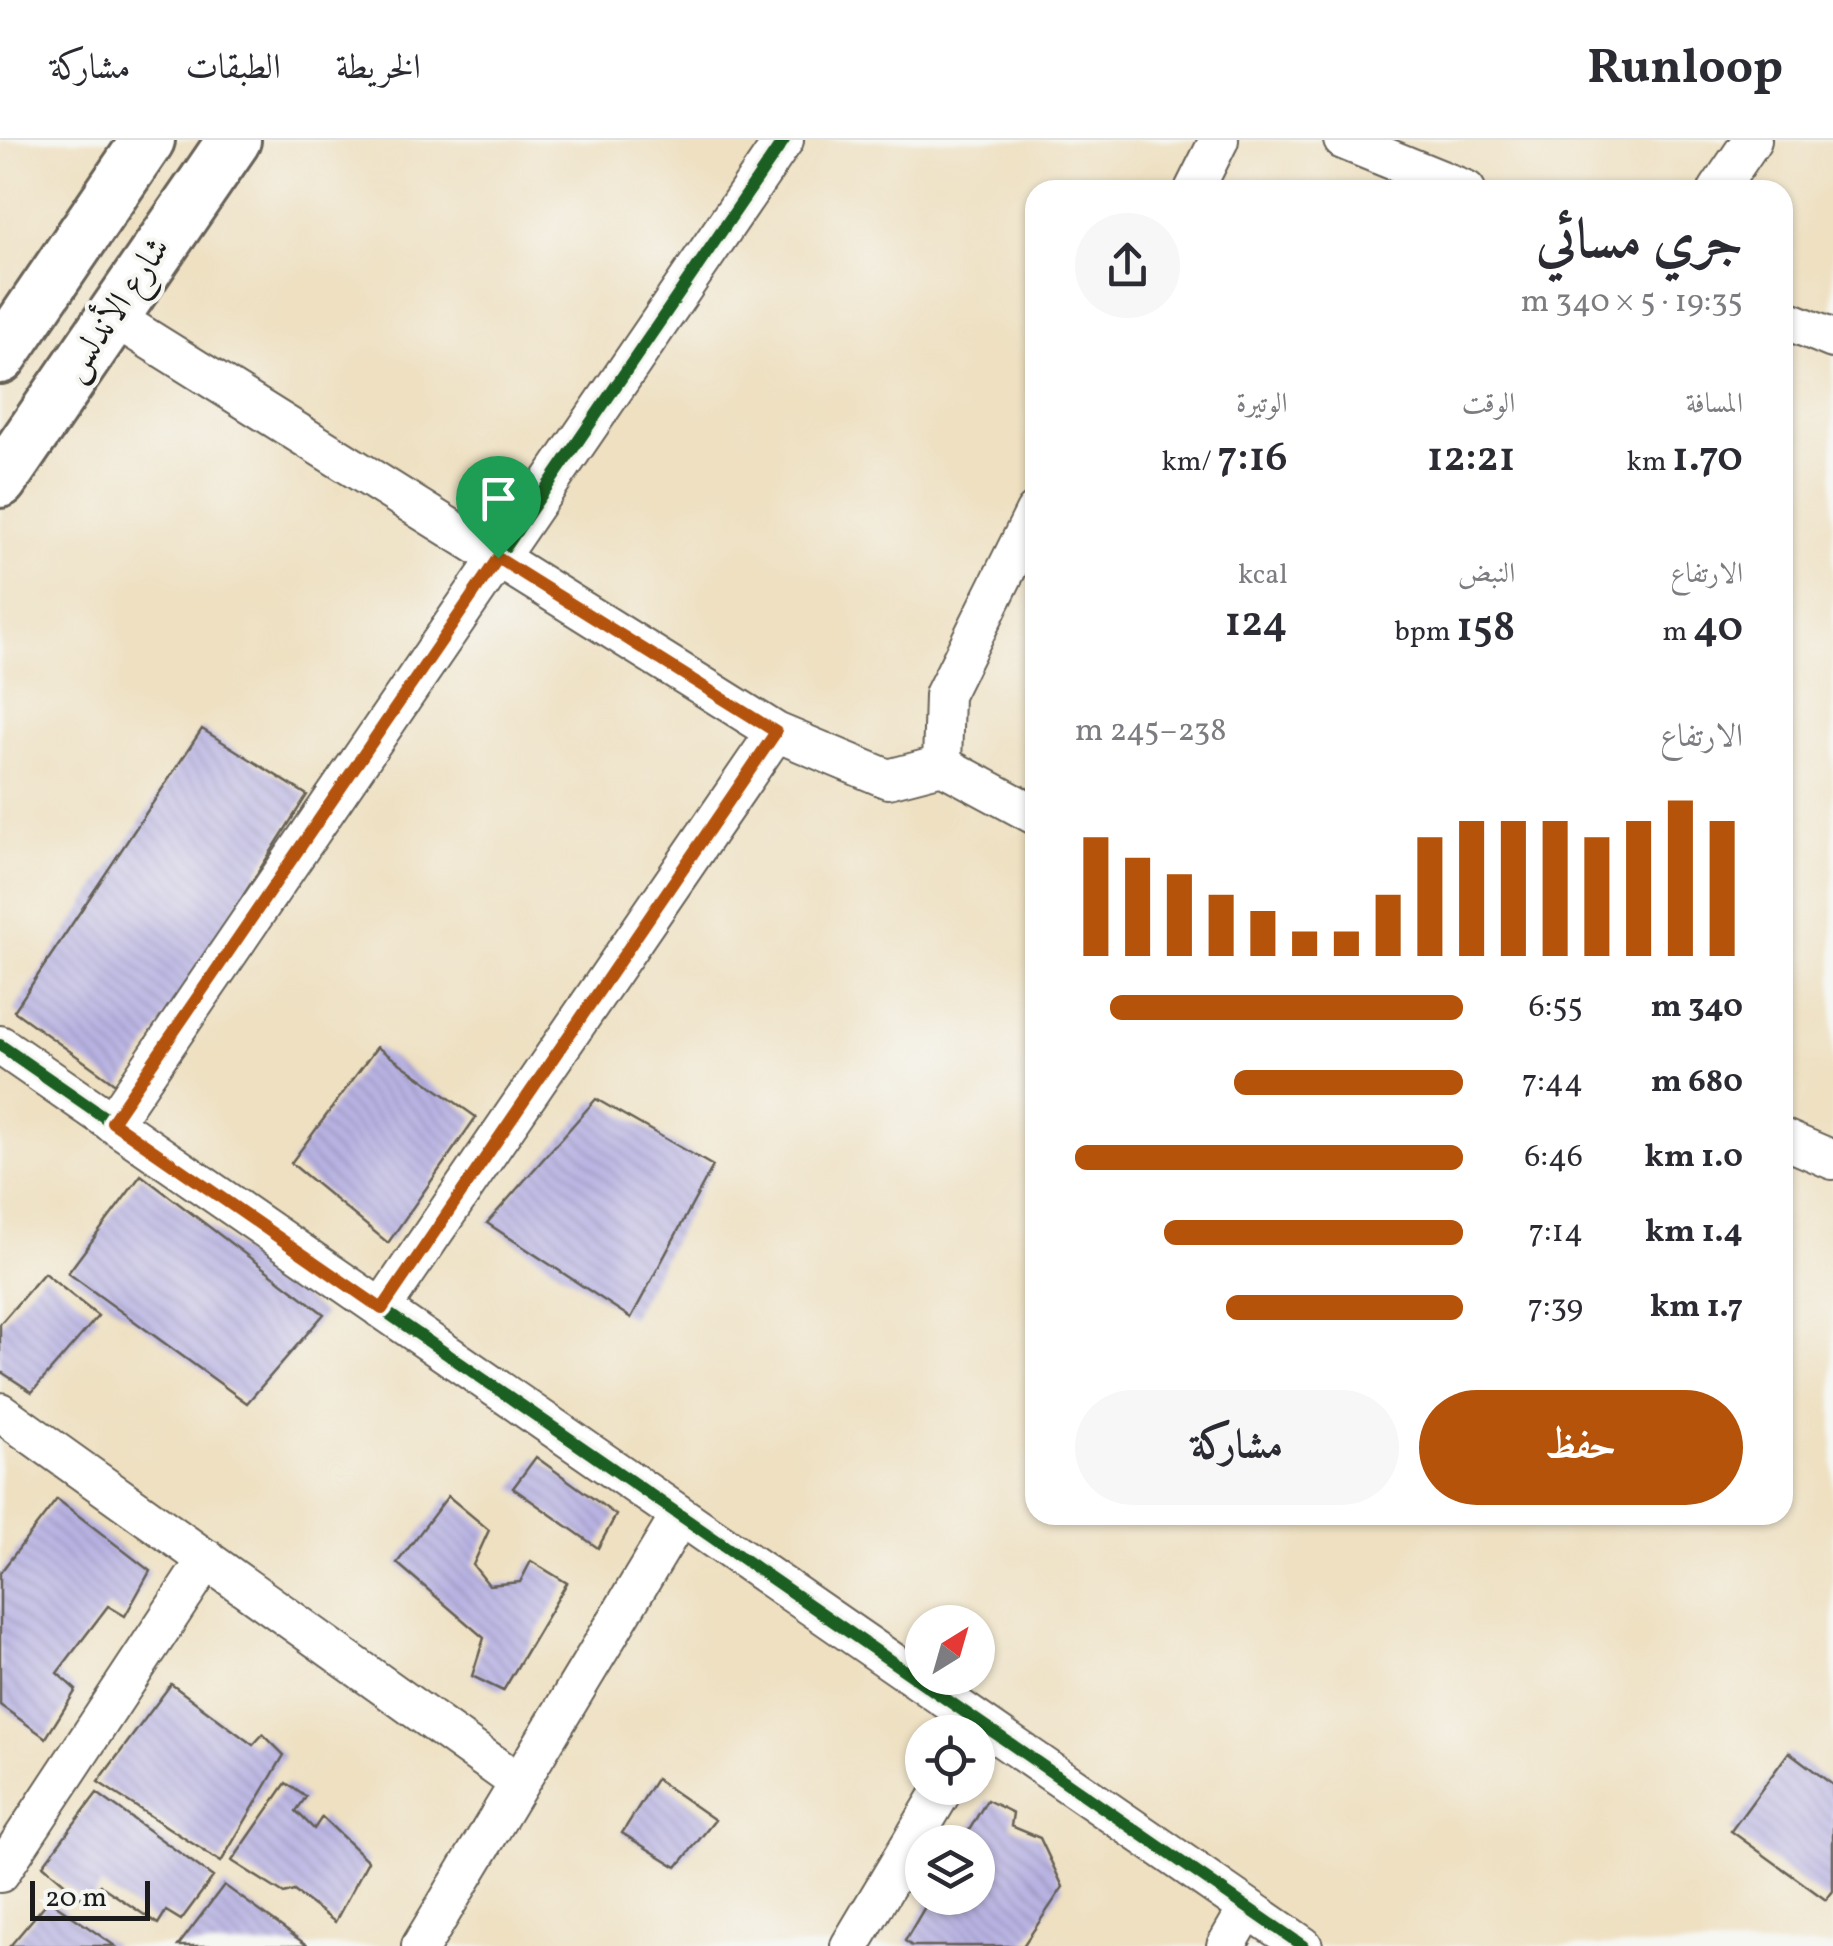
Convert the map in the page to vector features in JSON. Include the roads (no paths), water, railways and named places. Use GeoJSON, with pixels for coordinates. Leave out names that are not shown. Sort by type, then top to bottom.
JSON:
{"type":"FeatureCollection","features":[{"type":"Feature","properties":{"kind":"main road","name":"شارع الأندلس"},"geometry":{"type":"LineString","coordinates":[[0,357],[148,140]]}},
{"type":"Feature","properties":{"kind":"main road","name":"شارع الأندلس"},"geometry":{"type":"LineString","coordinates":[[0,481],[234,140]]}},
{"type":"Feature","properties":{"kind":"street"},"geometry":{"type":"LineString","coordinates":[[112,1122],[784,140]]}},
{"type":"Feature","properties":{"kind":"street"},"geometry":{"type":"LineString","coordinates":[[1199,180],[1219,140]]}},
{"type":"Feature","properties":{"kind":"street"},"geometry":{"type":"LineString","coordinates":[[1343,140],[1441,180]]}},
{"type":"Feature","properties":{"kind":"street"},"geometry":{"type":"LineString","coordinates":[[1725,180],[1752,140]]}},
{"type":"Feature","properties":{"kind":"street"},"geometry":{"type":"LineString","coordinates":[[112,317],[776,732],[888,779],[942,766],[1025,810]]}},
{"type":"Feature","properties":{"kind":"street"},"geometry":{"type":"LineString","coordinates":[[1793,323],[1833,339]]}},
{"type":"Feature","properties":{"kind":"street"},"geometry":{"type":"LineString","coordinates":[[942,766],[944,696],[1025,532]]}},
{"type":"Feature","properties":{"kind":"street"},"geometry":{"type":"LineString","coordinates":[[382,1309],[776,732]]}},
{"type":"Feature","properties":{"kind":"street"},"geometry":{"type":"LineString","coordinates":[[0,1045],[962,1715]]}},
{"type":"Feature","properties":{"kind":"street"},"geometry":{"type":"LineString","coordinates":[[1793,1143],[1833,1160]]}},
{"type":"Feature","properties":{"kind":"street"},"geometry":{"type":"LineString","coordinates":[[0,1412],[519,1783]]}},
{"type":"Feature","properties":{"kind":"street"},"geometry":{"type":"LineString","coordinates":[[421,1946],[680,1516]]}},
{"type":"Feature","properties":{"kind":"street"},"geometry":{"type":"LineString","coordinates":[[0,1872],[207,1560]]}},
{"type":"Feature","properties":{"kind":"street"},"geometry":{"type":"LineString","coordinates":[[995,1738],[1303,1946]]}},
{"type":"Feature","properties":{"kind":"street"},"geometry":{"type":"LineString","coordinates":[[850,1946],[934,1805]]}},
{"type":"Feature","properties":{"kind":"street"},"geometry":{"type":"LineString","coordinates":[[1226,1946],[1248,1908]]}}]}
